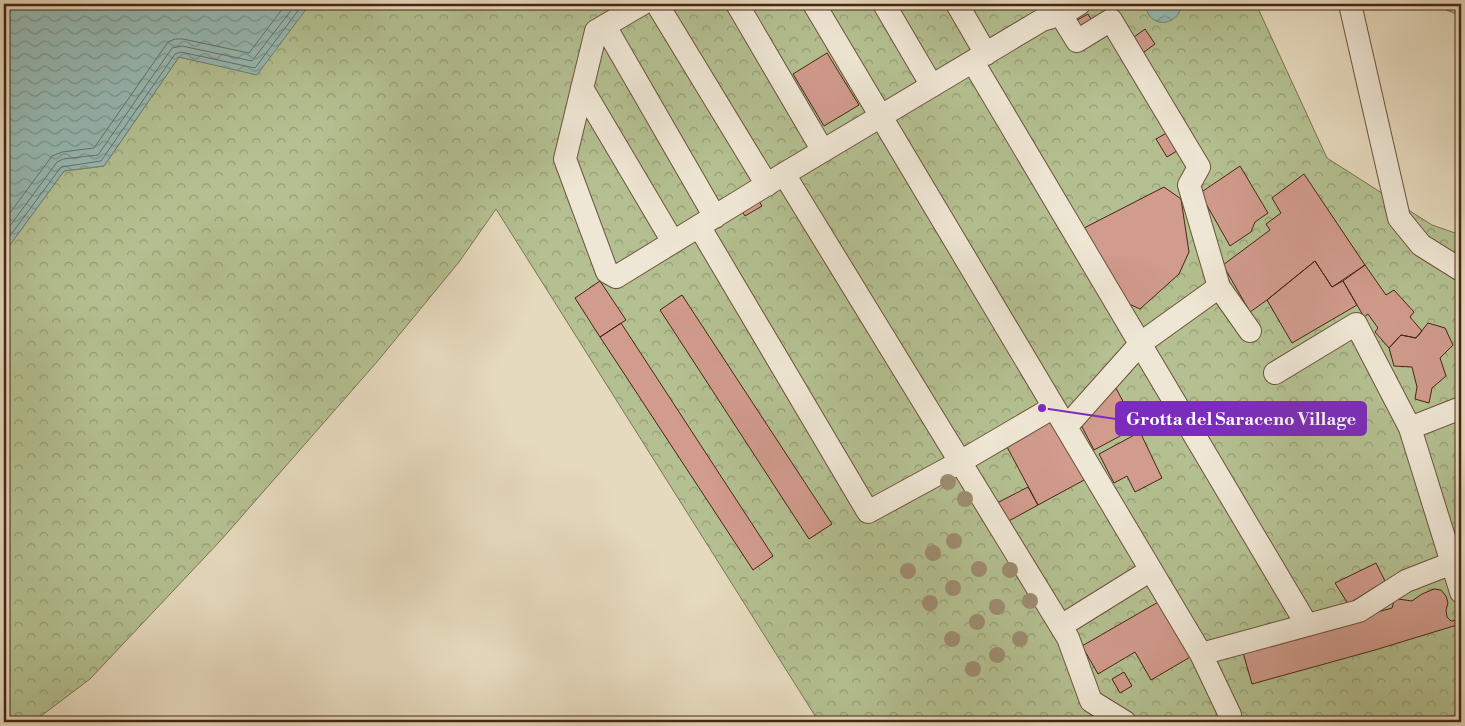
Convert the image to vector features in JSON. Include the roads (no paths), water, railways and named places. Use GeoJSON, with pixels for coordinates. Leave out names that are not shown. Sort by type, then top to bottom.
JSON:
{"type":"FeatureCollection","features":[{"type":"Feature","properties":{"kind":"street"},"geometry":{"type":"LineString","coordinates":[[642,4],[596,31],[565,159],[607,272],[616,277],[1054,11],[1077,41],[1111,20],[1199,167],[1188,184],[1219,287],[1250,331]]}},
{"type":"Feature","properties":{"kind":"street"},"geometry":{"type":"LineString","coordinates":[[657,4],[960,462],[1068,638],[1092,701],[1125,722]]}},
{"type":"Feature","properties":{"kind":"street"},"geometry":{"type":"LineString","coordinates":[[737,4],[823,151]]}},
{"type":"Feature","properties":{"kind":"street"},"geometry":{"type":"LineString","coordinates":[[814,4],[1201,654],[1230,714]]}},
{"type":"Feature","properties":{"kind":"street"},"geometry":{"type":"LineString","coordinates":[[884,4],[932,86]]}},
{"type":"Feature","properties":{"kind":"street"},"geometry":{"type":"LineString","coordinates":[[957,4],[979,58],[1140,343],[1307,625]]}},
{"type":"Feature","properties":{"kind":"street"},"geometry":{"type":"LineString","coordinates":[[1350,4],[1399,218],[1421,245],[1461,270]]}},
{"type":"Feature","properties":{"kind":"street"},"geometry":{"type":"LineString","coordinates":[[605,26],[707,221],[868,512],[960,462],[1054,407]]}},
{"type":"Feature","properties":{"kind":"street"},"geometry":{"type":"LineString","coordinates":[[582,88],[673,242]]}},
{"type":"Feature","properties":{"kind":"street"},"geometry":{"type":"LineString","coordinates":[[1066,427],[1140,343],[1219,287]]}},
{"type":"Feature","properties":{"kind":"street"},"geometry":{"type":"LineString","coordinates":[[1276,373],[1356,324],[1410,428],[1454,554],[1461,592]]}},
{"type":"Feature","properties":{"kind":"street"},"geometry":{"type":"LineString","coordinates":[[1410,428],[1461,408]]}},
{"type":"Feature","properties":{"kind":"street"},"geometry":{"type":"LineString","coordinates":[[1201,654],[1359,612],[1406,581],[1454,554]]}},
{"type":"Feature","properties":{"kind":"street"},"geometry":{"type":"LineString","coordinates":[[1061,626],[1151,570]]}},
{"type":"Feature","properties":{"kind":"water"},"geometry":{"type":"Polygon","coordinates":[[[4,4],[310,4],[257,75],[179,57],[104,166],[64,171],[4,253],[4,4]]]}},
{"type":"Feature","properties":{"kind":"water"},"geometry":{"type":"Polygon","coordinates":[[[1146,4],[1182,4],[1175,18],[1162,22],[1151,18],[1147,12],[1146,4]]]}},
{"type":"Feature","properties":{"kind":"place","name":"Grotta del Saraceno Village"},"geometry":{"type":"Point","coordinates":[1042,408]}}]}
